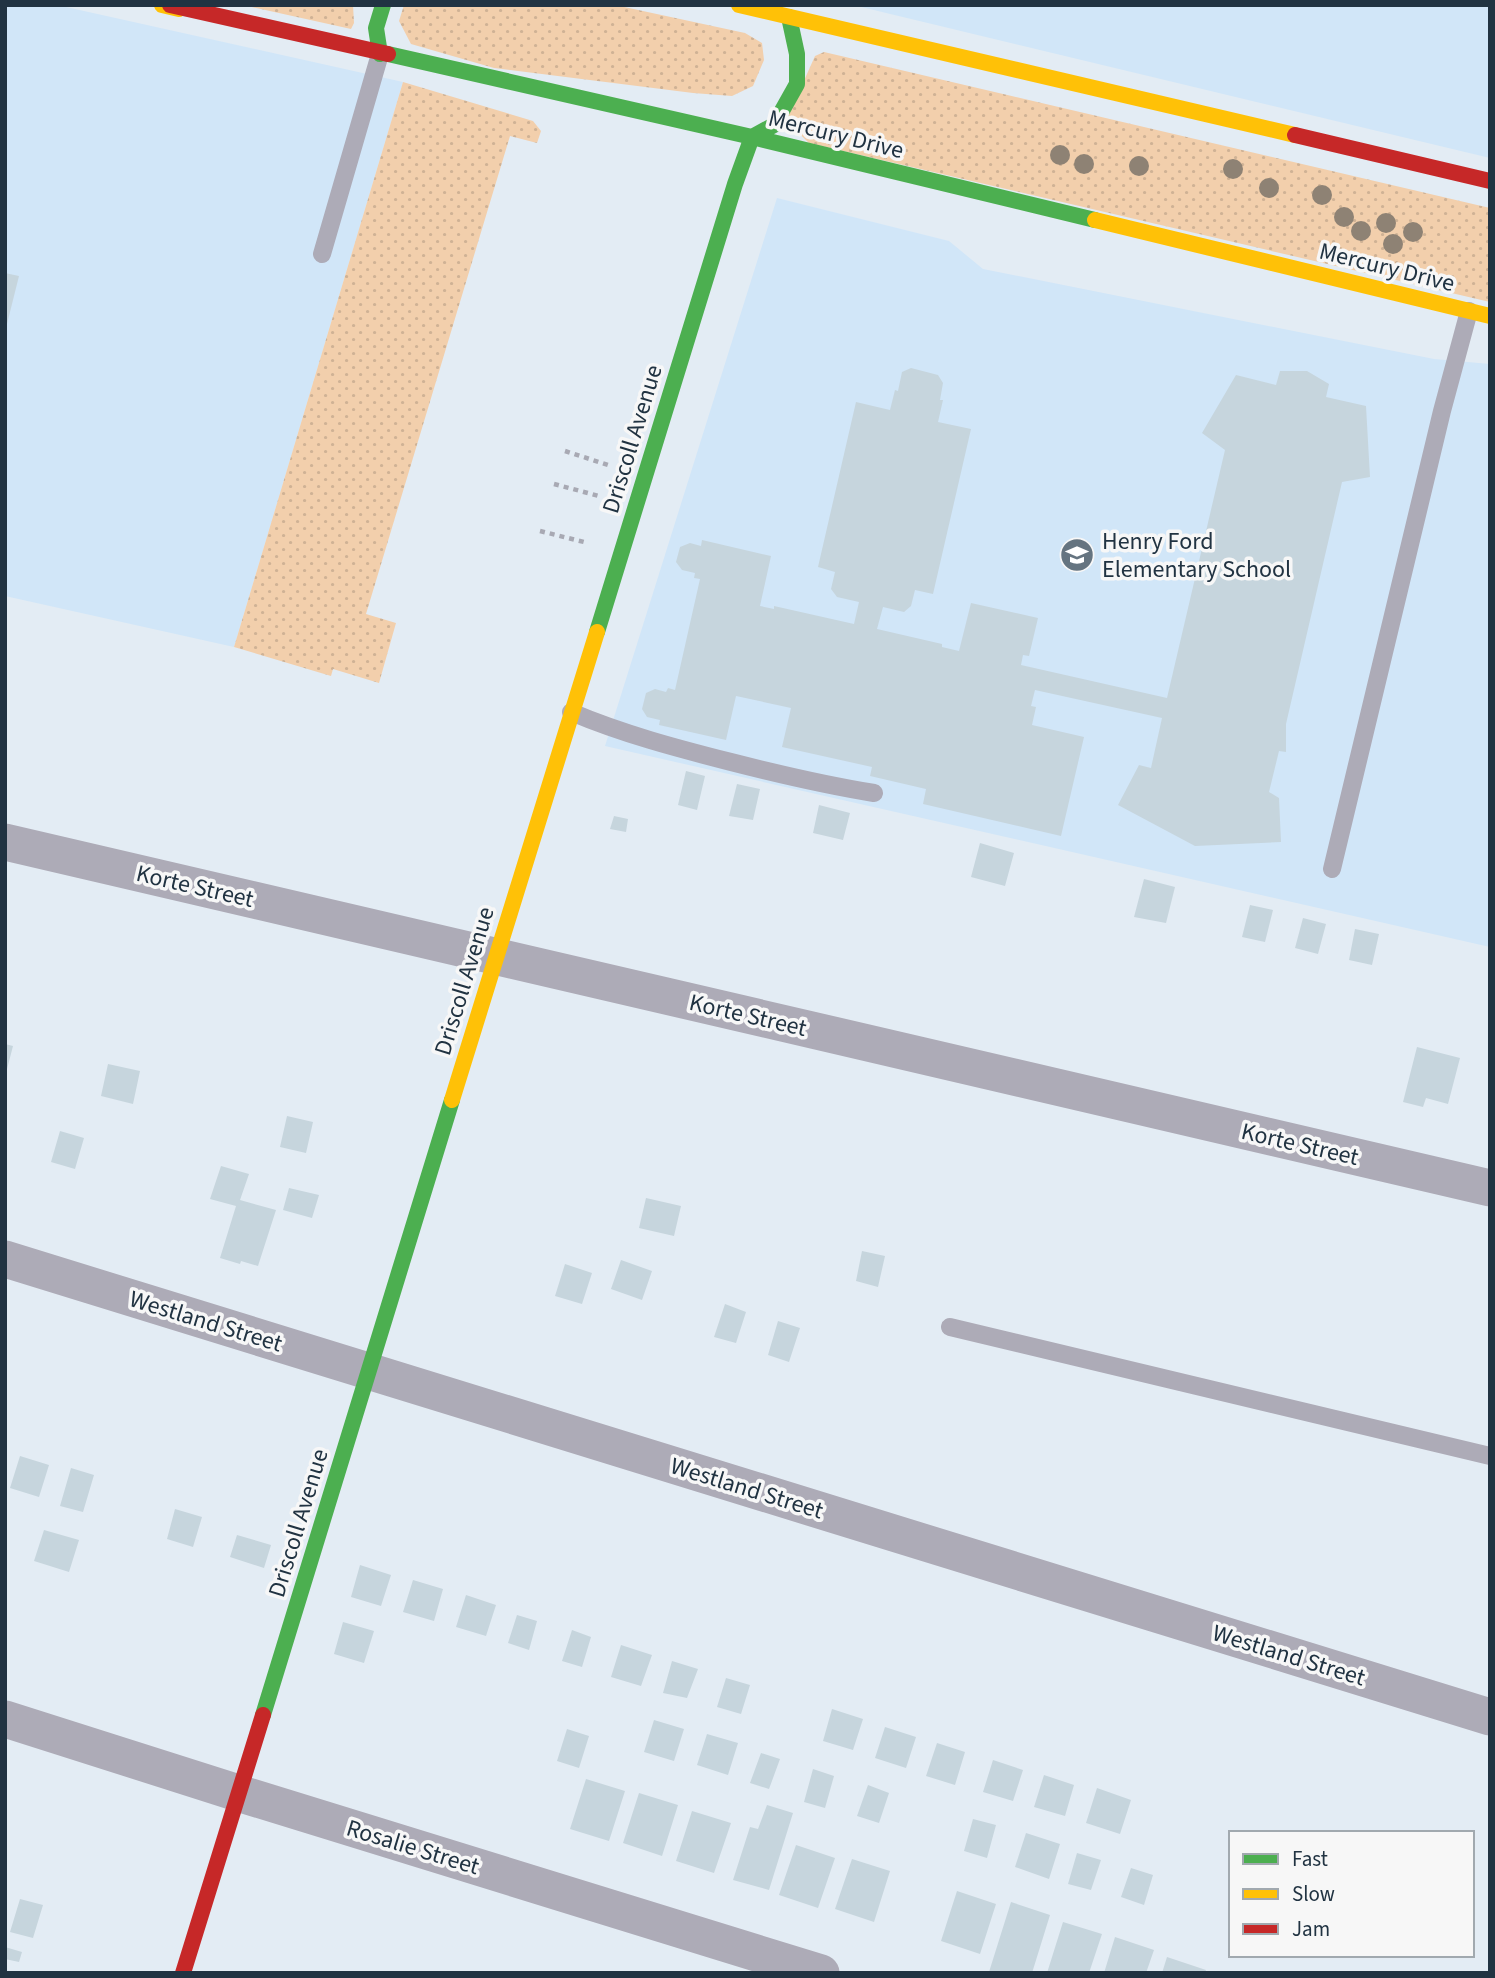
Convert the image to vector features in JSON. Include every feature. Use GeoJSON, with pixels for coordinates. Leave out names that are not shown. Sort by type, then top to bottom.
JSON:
{"type":"FeatureCollection","features":[{"type":"Feature","properties":{"kind":"street","name":"Mercury Drive"},"geometry":{"type":"LineString","coordinates":[[162,5],[752,137],[1490,316]]}},
{"type":"Feature","properties":{"kind":"street"},"geometry":{"type":"LineString","coordinates":[[380,54],[376,28],[383,5]]}},
{"type":"Feature","properties":{"kind":"street"},"geometry":{"type":"LineString","coordinates":[[749,6],[1490,181]]}},
{"type":"Feature","properties":{"kind":"street"},"geometry":{"type":"LineString","coordinates":[[752,137],[774,125],[797,84],[797,54],[789,17]]}},
{"type":"Feature","properties":{"kind":"street","name":"Driscoll Avenue"},"geometry":{"type":"LineString","coordinates":[[183,1973],[495,956],[735,184],[752,137]]}},
{"type":"Feature","properties":{"kind":"street","name":"Korte Street"},"geometry":{"type":"LineString","coordinates":[[5,842],[1490,1188]]}},
{"type":"Feature","properties":{"kind":"street","name":"Westland Street"},"geometry":{"type":"LineString","coordinates":[[5,1259],[1490,1717]]}},
{"type":"Feature","properties":{"kind":"street","name":"Rosalie Street"},"geometry":{"type":"LineString","coordinates":[[5,1719],[821,1973]]}},
{"type":"Feature","properties":{"kind":"lane"},"geometry":{"type":"LineString","coordinates":[[323,254],[380,54]]}},
{"type":"Feature","properties":{"kind":"lane"},"geometry":{"type":"LineString","coordinates":[[1332,869],[1469,311]]}},
{"type":"Feature","properties":{"kind":"lane"},"geometry":{"type":"LineString","coordinates":[[571,712],[652,742],[825,786],[874,793]]}},
{"type":"Feature","properties":{"kind":"lane"},"geometry":{"type":"LineString","coordinates":[[950,1328],[1490,1456]]}},
{"type":"Feature","properties":{"kind":"path"},"geometry":{"type":"LineString","coordinates":[[565,452],[608,465]]}},
{"type":"Feature","properties":{"kind":"path"},"geometry":{"type":"LineString","coordinates":[[554,484],[599,496]]}},
{"type":"Feature","properties":{"kind":"path"},"geometry":{"type":"LineString","coordinates":[[540,531],[584,542]]}},
{"type":"Feature","properties":{"kind":"shaded area"},"geometry":{"type":"Polygon","coordinates":[[[5,5],[57,5],[403,82],[234,647],[5,596],[5,5]]]}},
{"type":"Feature","properties":{"kind":"shaded area"},"geometry":{"type":"Polygon","coordinates":[[[243,5],[353,5],[354,23],[351,29],[243,5]]]}},
{"type":"Feature","properties":{"kind":"shaded area"},"geometry":{"type":"Polygon","coordinates":[[[404,5],[615,5],[745,33],[762,43],[764,60],[753,86],[732,96],[494,68],[411,44],[399,21],[404,5]]]}},
{"type":"Feature","properties":{"kind":"shaded area"},"geometry":{"type":"Polygon","coordinates":[[[853,5],[1490,5],[1490,158],[853,5]]]}},
{"type":"Feature","properties":{"kind":"shaded area"},"geometry":{"type":"Polygon","coordinates":[[[824,52],[1490,208],[1490,302],[809,143],[786,121],[815,56],[824,52]]]}},
{"type":"Feature","properties":{"kind":"shaded area"},"geometry":{"type":"Polygon","coordinates":[[[403,82],[533,121],[541,131],[537,143],[510,136],[366,614],[396,623],[379,683],[333,669],[331,676],[234,647],[403,82]]]}},
{"type":"Feature","properties":{"kind":"shaded area","name":"Henry Ford Elementary School"},"geometry":{"type":"Polygon","coordinates":[[[777,198],[949,241],[983,269],[1434,359],[1490,364],[1490,947],[605,746],[777,198]]]}},
{"type":"Feature","properties":{"kind":"building"},"geometry":{"type":"Polygon","coordinates":[[[5,273],[19,276],[6,328],[5,328],[5,273]]]}},
{"type":"Feature","properties":{"kind":"building"},"geometry":{"type":"Polygon","coordinates":[[[911,368],[938,375],[943,383],[940,400],[943,400],[938,422],[971,429],[933,594],[915,590],[911,606],[904,612],[883,607],[877,629],[942,644],[942,647],[959,651],[971,603],[1038,618],[1029,656],[1023,655],[1021,665],[1167,698],[1225,450],[1202,433],[1236,375],[1276,385],[1280,371],[1307,371],[1329,384],[1326,397],[1366,406],[1370,477],[1342,482],[1286,724],[1286,752],[1279,751],[1269,792],[1279,798],[1281,842],[1195,846],[1118,805],[1139,765],[1151,768],[1162,718],[1035,690],[1031,706],[1036,707],[1032,725],[1084,737],[1061,836],[923,804],[926,789],[870,776],[872,767],[782,747],[791,708],[736,696],[726,740],[659,725],[660,720],[647,717],[642,709],[646,693],[655,689],[666,692],[668,688],[675,690],[700,579],[694,578],[695,573],[682,570],[676,562],[680,547],[690,543],[701,546],[702,540],[771,556],[760,606],[774,609],[774,606],[854,624],[859,602],[837,597],[831,589],[835,572],[818,567],[856,402],[890,410],[902,372],[911,368]]]}},
{"type":"Feature","properties":{"kind":"building"},"geometry":{"type":"Polygon","coordinates":[[[686,771],[705,776],[697,810],[678,805],[686,771]]]}},
{"type":"Feature","properties":{"kind":"building"},"geometry":{"type":"Polygon","coordinates":[[[737,784],[760,789],[753,820],[729,816],[737,784]]]}},
{"type":"Feature","properties":{"kind":"building"},"geometry":{"type":"Polygon","coordinates":[[[819,805],[850,813],[843,840],[813,833],[819,805]]]}},
{"type":"Feature","properties":{"kind":"building"},"geometry":{"type":"Polygon","coordinates":[[[614,816],[628,819],[626,832],[610,829],[614,816]]]}},
{"type":"Feature","properties":{"kind":"building"},"geometry":{"type":"Polygon","coordinates":[[[980,843],[1014,853],[1005,886],[971,877],[980,843]]]}},
{"type":"Feature","properties":{"kind":"building"},"geometry":{"type":"Polygon","coordinates":[[[1144,879],[1175,887],[1166,923],[1134,917],[1144,879]]]}},
{"type":"Feature","properties":{"kind":"building"},"geometry":{"type":"Polygon","coordinates":[[[1250,905],[1273,910],[1265,942],[1242,937],[1250,905]]]}},
{"type":"Feature","properties":{"kind":"building"},"geometry":{"type":"Polygon","coordinates":[[[1303,918],[1326,924],[1318,954],[1295,948],[1303,918]]]}},
{"type":"Feature","properties":{"kind":"building"},"geometry":{"type":"Polygon","coordinates":[[[1355,929],[1379,934],[1372,965],[1349,960],[1355,929]]]}},
{"type":"Feature","properties":{"kind":"building"},"geometry":{"type":"Polygon","coordinates":[[[5,1044],[13,1046],[6,1073],[5,1073],[5,1044]]]}},
{"type":"Feature","properties":{"kind":"building"},"geometry":{"type":"Polygon","coordinates":[[[1417,1047],[1460,1058],[1448,1104],[1426,1098],[1423,1107],[1403,1102],[1417,1047]]]}},
{"type":"Feature","properties":{"kind":"building"},"geometry":{"type":"Polygon","coordinates":[[[108,1064],[140,1071],[133,1104],[101,1096],[108,1064]]]}},
{"type":"Feature","properties":{"kind":"building"},"geometry":{"type":"Polygon","coordinates":[[[287,1116],[313,1122],[306,1153],[280,1147],[287,1116]]]}},
{"type":"Feature","properties":{"kind":"building"},"geometry":{"type":"Polygon","coordinates":[[[60,1131],[84,1138],[75,1169],[51,1162],[60,1131]]]}},
{"type":"Feature","properties":{"kind":"building"},"geometry":{"type":"Polygon","coordinates":[[[221,1166],[249,1174],[240,1200],[276,1210],[258,1266],[220,1258],[236,1206],[210,1199],[221,1166]]]}},
{"type":"Feature","properties":{"kind":"building"},"geometry":{"type":"Polygon","coordinates":[[[289,1188],[319,1195],[312,1218],[283,1210],[289,1188]]]}},
{"type":"Feature","properties":{"kind":"building"},"geometry":{"type":"Polygon","coordinates":[[[646,1198],[681,1206],[674,1236],[639,1228],[646,1198]]]}},
{"type":"Feature","properties":{"kind":"building"},"geometry":{"type":"Polygon","coordinates":[[[862,1251],[885,1256],[878,1287],[856,1281],[862,1251]]]}},
{"type":"Feature","properties":{"kind":"building"},"geometry":{"type":"Polygon","coordinates":[[[621,1260],[652,1271],[642,1300],[611,1289],[621,1260]]]}},
{"type":"Feature","properties":{"kind":"building"},"geometry":{"type":"Polygon","coordinates":[[[565,1264],[592,1273],[582,1304],[555,1296],[565,1264]]]}},
{"type":"Feature","properties":{"kind":"building"},"geometry":{"type":"Polygon","coordinates":[[[725,1304],[746,1312],[736,1343],[714,1337],[725,1304]]]}},
{"type":"Feature","properties":{"kind":"building"},"geometry":{"type":"Polygon","coordinates":[[[778,1321],[800,1328],[789,1362],[768,1355],[778,1321]]]}},
{"type":"Feature","properties":{"kind":"building"},"geometry":{"type":"Polygon","coordinates":[[[20,1456],[49,1465],[39,1497],[10,1488],[20,1456]]]}},
{"type":"Feature","properties":{"kind":"building"},"geometry":{"type":"Polygon","coordinates":[[[71,1468],[94,1475],[83,1512],[60,1506],[71,1468]]]}},
{"type":"Feature","properties":{"kind":"building"},"geometry":{"type":"Polygon","coordinates":[[[175,1509],[202,1517],[193,1547],[167,1539],[175,1509]]]}},
{"type":"Feature","properties":{"kind":"building"},"geometry":{"type":"Polygon","coordinates":[[[44,1530],[79,1540],[69,1572],[34,1561],[44,1530]]]}},
{"type":"Feature","properties":{"kind":"building"},"geometry":{"type":"Polygon","coordinates":[[[237,1535],[271,1545],[264,1568],[230,1557],[237,1535]]]}},
{"type":"Feature","properties":{"kind":"building"},"geometry":{"type":"Polygon","coordinates":[[[360,1565],[391,1575],[381,1606],[351,1597],[360,1565]]]}},
{"type":"Feature","properties":{"kind":"building"},"geometry":{"type":"Polygon","coordinates":[[[413,1580],[443,1589],[434,1621],[403,1612],[413,1580]]]}},
{"type":"Feature","properties":{"kind":"building"},"geometry":{"type":"Polygon","coordinates":[[[466,1595],[496,1605],[486,1636],[456,1627],[466,1595]]]}},
{"type":"Feature","properties":{"kind":"building"},"geometry":{"type":"Polygon","coordinates":[[[517,1615],[537,1621],[529,1650],[508,1643],[517,1615]]]}},
{"type":"Feature","properties":{"kind":"building"},"geometry":{"type":"Polygon","coordinates":[[[343,1622],[374,1631],[364,1663],[334,1654],[343,1622]]]}},
{"type":"Feature","properties":{"kind":"building"},"geometry":{"type":"Polygon","coordinates":[[[572,1630],[591,1637],[582,1667],[562,1661],[572,1630]]]}},
{"type":"Feature","properties":{"kind":"building"},"geometry":{"type":"Polygon","coordinates":[[[621,1645],[652,1655],[641,1686],[611,1677],[621,1645]]]}},
{"type":"Feature","properties":{"kind":"building"},"geometry":{"type":"Polygon","coordinates":[[[672,1661],[698,1669],[687,1698],[663,1693],[672,1661]]]}},
{"type":"Feature","properties":{"kind":"building"},"geometry":{"type":"Polygon","coordinates":[[[726,1678],[750,1685],[741,1714],[717,1707],[726,1678]]]}},
{"type":"Feature","properties":{"kind":"building"},"geometry":{"type":"Polygon","coordinates":[[[832,1709],[863,1719],[853,1750],[823,1741],[832,1709]]]}},
{"type":"Feature","properties":{"kind":"building"},"geometry":{"type":"Polygon","coordinates":[[[654,1720],[684,1729],[674,1761],[644,1752],[654,1720]]]}},
{"type":"Feature","properties":{"kind":"building"},"geometry":{"type":"Polygon","coordinates":[[[885,1727],[916,1737],[906,1768],[875,1758],[885,1727]]]}},
{"type":"Feature","properties":{"kind":"building"},"geometry":{"type":"Polygon","coordinates":[[[567,1729],[589,1736],[579,1768],[557,1761],[567,1729]]]}},
{"type":"Feature","properties":{"kind":"building"},"geometry":{"type":"Polygon","coordinates":[[[707,1734],[738,1743],[728,1775],[697,1765],[707,1734]]]}},
{"type":"Feature","properties":{"kind":"building"},"geometry":{"type":"Polygon","coordinates":[[[937,1743],[965,1752],[955,1785],[926,1776],[937,1743]]]}},
{"type":"Feature","properties":{"kind":"building"},"geometry":{"type":"Polygon","coordinates":[[[761,1753],[780,1759],[769,1789],[750,1783],[761,1753]]]}},
{"type":"Feature","properties":{"kind":"building"},"geometry":{"type":"Polygon","coordinates":[[[993,1760],[1023,1770],[1013,1801],[983,1792],[993,1760]]]}},
{"type":"Feature","properties":{"kind":"building"},"geometry":{"type":"Polygon","coordinates":[[[813,1769],[834,1776],[825,1808],[804,1802],[813,1769]]]}},
{"type":"Feature","properties":{"kind":"building"},"geometry":{"type":"Polygon","coordinates":[[[1044,1775],[1074,1785],[1065,1816],[1034,1807],[1044,1775]]]}},
{"type":"Feature","properties":{"kind":"building"},"geometry":{"type":"Polygon","coordinates":[[[586,1779],[625,1791],[609,1841],[570,1829],[586,1779]]]}},
{"type":"Feature","properties":{"kind":"building"},"geometry":{"type":"Polygon","coordinates":[[[868,1785],[889,1793],[879,1823],[857,1816],[868,1785]]]}},
{"type":"Feature","properties":{"kind":"building"},"geometry":{"type":"Polygon","coordinates":[[[1097,1788],[1131,1800],[1120,1834],[1086,1823],[1097,1788]]]}},
{"type":"Feature","properties":{"kind":"building"},"geometry":{"type":"Polygon","coordinates":[[[639,1793],[678,1805],[662,1856],[623,1843],[639,1793]]]}},
{"type":"Feature","properties":{"kind":"building"},"geometry":{"type":"Polygon","coordinates":[[[767,1805],[793,1813],[769,1890],[733,1880],[750,1827],[758,1829],[767,1805]]]}},
{"type":"Feature","properties":{"kind":"building"},"geometry":{"type":"Polygon","coordinates":[[[692,1811],[731,1823],[714,1873],[676,1861],[692,1811]]]}},
{"type":"Feature","properties":{"kind":"building"},"geometry":{"type":"Polygon","coordinates":[[[973,1819],[996,1825],[987,1858],[964,1851],[973,1819]]]}},
{"type":"Feature","properties":{"kind":"building"},"geometry":{"type":"Polygon","coordinates":[[[1026,1833],[1060,1844],[1049,1879],[1015,1867],[1026,1833]]]}},
{"type":"Feature","properties":{"kind":"building"},"geometry":{"type":"Polygon","coordinates":[[[796,1845],[835,1858],[818,1908],[779,1895],[796,1845]]]}},
{"type":"Feature","properties":{"kind":"building"},"geometry":{"type":"Polygon","coordinates":[[[1077,1853],[1101,1860],[1091,1890],[1068,1884],[1077,1853]]]}},
{"type":"Feature","properties":{"kind":"building"},"geometry":{"type":"Polygon","coordinates":[[[852,1859],[890,1871],[874,1922],[835,1909],[852,1859]]]}},
{"type":"Feature","properties":{"kind":"building"},"geometry":{"type":"Polygon","coordinates":[[[1131,1868],[1153,1875],[1144,1905],[1121,1897],[1131,1868]]]}},
{"type":"Feature","properties":{"kind":"building"},"geometry":{"type":"Polygon","coordinates":[[[957,1891],[996,1904],[980,1954],[941,1941],[957,1891]]]}},
{"type":"Feature","properties":{"kind":"building"},"geometry":{"type":"Polygon","coordinates":[[[20,1899],[43,1905],[33,1938],[10,1932],[20,1899]]]}},
{"type":"Feature","properties":{"kind":"building"},"geometry":{"type":"Polygon","coordinates":[[[1011,1902],[1050,1915],[1032,1973],[989,1972],[1011,1902]]]}},
{"type":"Feature","properties":{"kind":"building"},"geometry":{"type":"Polygon","coordinates":[[[1063,1922],[1102,1934],[1089,1973],[1047,1973],[1063,1922]]]}},
{"type":"Feature","properties":{"kind":"building"},"geometry":{"type":"Polygon","coordinates":[[[1115,1937],[1154,1950],[1146,1973],[1104,1973],[1115,1937]]]}},
{"type":"Feature","properties":{"kind":"building"},"geometry":{"type":"Polygon","coordinates":[[[5,1947],[22,1952],[19,1962],[5,1959],[5,1947]]]}},
{"type":"Feature","properties":{"kind":"building"},"geometry":{"type":"Polygon","coordinates":[[[1167,1957],[1206,1970],[1205,1973],[1162,1973],[1167,1957]]]}},
{"type":"Feature","properties":{"kind":"traffic: fast"},"geometry":{"type":"LineString","coordinates":[[380,54],[376,28],[383,5]]}},
{"type":"Feature","properties":{"kind":"traffic: fast"},"geometry":{"type":"LineString","coordinates":[[597,632],[735,184],[752,137],[774,125],[797,84],[797,54],[789,17]]}},
{"type":"Feature","properties":{"kind":"traffic: fast"},"geometry":{"type":"LineString","coordinates":[[388,54],[752,137],[1095,220]]}},
{"type":"Feature","properties":{"kind":"traffic: fast"},"geometry":{"type":"LineString","coordinates":[[263,1715],[452,1100]]}},
{"type":"Feature","properties":{"kind":"traffic: slow"},"geometry":{"type":"LineString","coordinates":[[162,5],[179,9]]}},
{"type":"Feature","properties":{"kind":"traffic: slow"},"geometry":{"type":"LineString","coordinates":[[739,5],[1295,135]]}},
{"type":"Feature","properties":{"kind":"traffic: slow"},"geometry":{"type":"LineString","coordinates":[[1095,220],[1490,316]]}},
{"type":"Feature","properties":{"kind":"traffic: slow"},"geometry":{"type":"LineString","coordinates":[[452,1100],[597,632]]}},
{"type":"Feature","properties":{"kind":"traffic: jam"},"geometry":{"type":"LineString","coordinates":[[170,5],[388,54]]}},
{"type":"Feature","properties":{"kind":"traffic: jam"},"geometry":{"type":"LineString","coordinates":[[1295,135],[1490,181]]}},
{"type":"Feature","properties":{"kind":"traffic: jam"},"geometry":{"type":"LineString","coordinates":[[183,1973],[263,1715]]}},
{"type":"Feature","properties":{"kind":"place","name":"Henry Ford Elementary School"},"geometry":{"type":"Point","coordinates":[1077,555]}}]}
